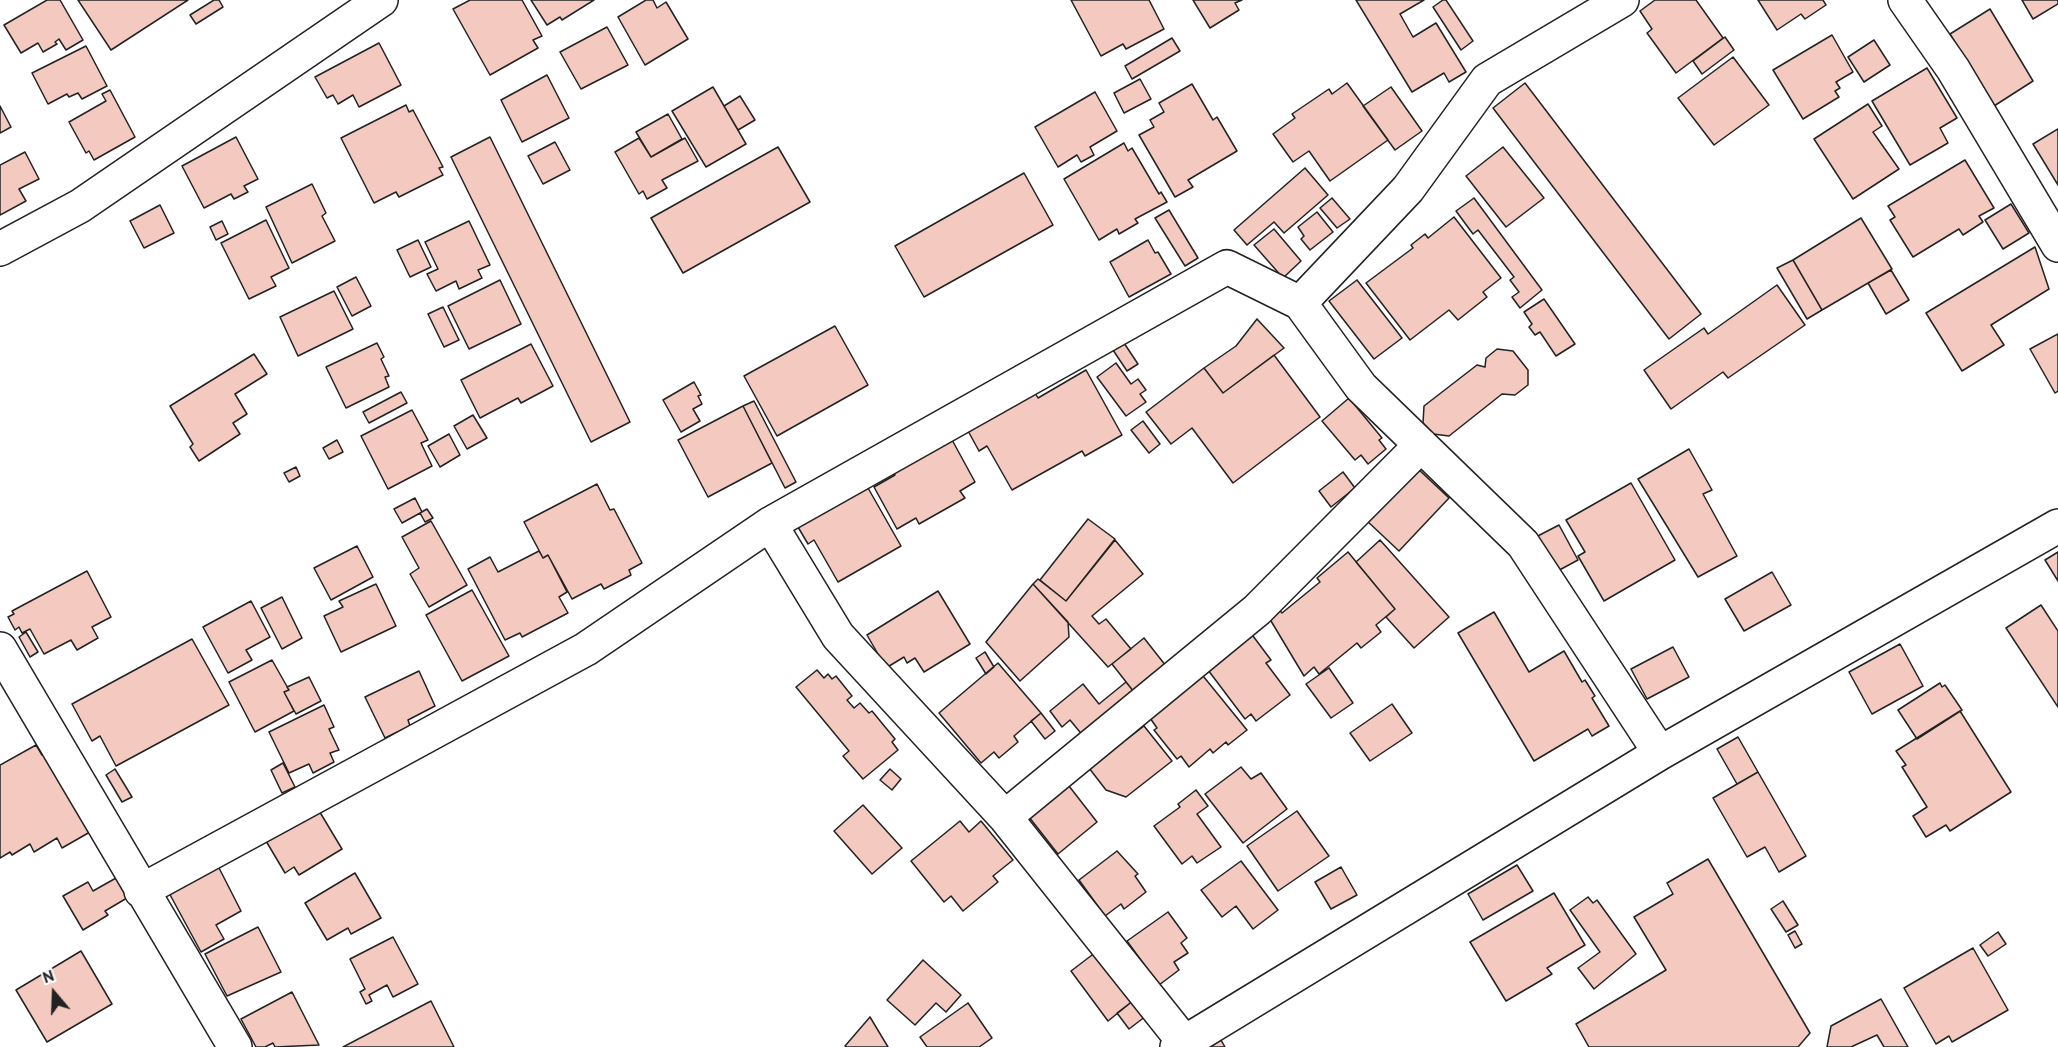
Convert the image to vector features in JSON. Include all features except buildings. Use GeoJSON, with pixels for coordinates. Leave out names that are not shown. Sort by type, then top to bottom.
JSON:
{"type":"FeatureCollection","features":[{"type":"Feature","properties":{"kind":"street"},"geometry":{"type":"LineString","coordinates":[[0,249],[80,206],[381,0]]}},
{"type":"Feature","properties":{"kind":"street"},"geometry":{"type":"LineString","coordinates":[[1300,303],[1408,189],[1487,80],[1622,0]]}},
{"type":"Feature","properties":{"kind":"street"},"geometry":{"type":"LineString","coordinates":[[1905,0],[1953,69],[2058,245]]}},
{"type":"Feature","properties":{"kind":"street"},"geometry":{"type":"LineString","coordinates":[[141,891],[586,649],[770,524],[1227,267],[1300,303],[1361,387],[1523,544],[1660,753]]}},
{"type":"Feature","properties":{"kind":"street"},"geometry":{"type":"LineString","coordinates":[[1005,817],[1257,610],[1421,445]]}},
{"type":"Feature","properties":{"kind":"street"},"geometry":{"type":"LineString","coordinates":[[770,524],[838,636],[1005,817],[1180,1045],[1660,753],[2058,526]]}},
{"type":"Feature","properties":{"kind":"street"},"geometry":{"type":"LineString","coordinates":[[0,649],[235,1047]]}}]}
